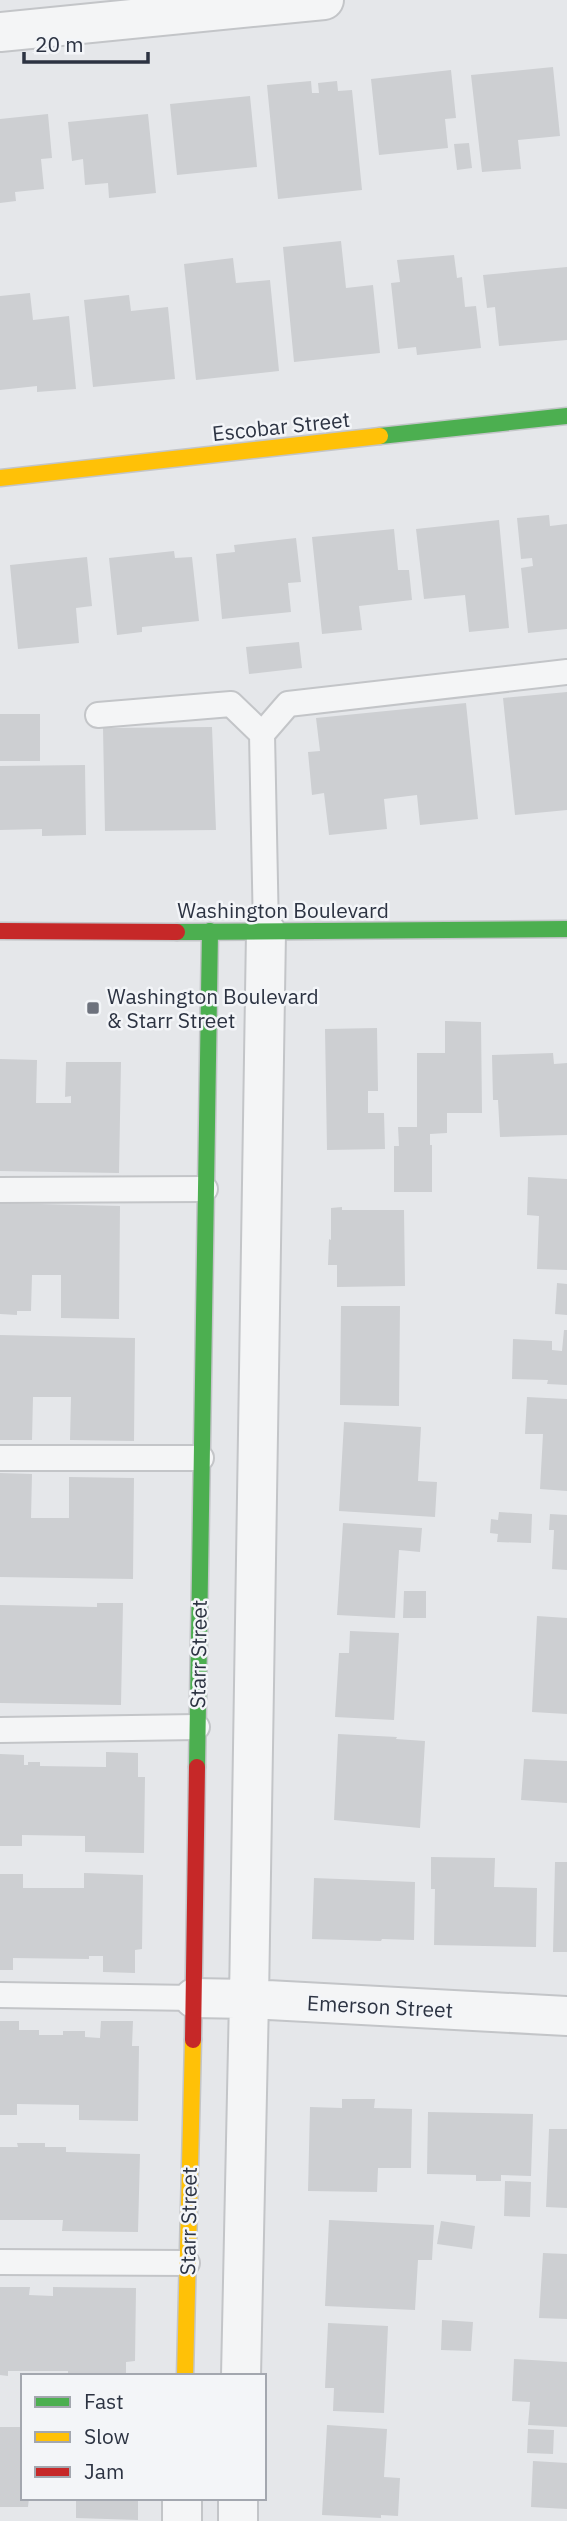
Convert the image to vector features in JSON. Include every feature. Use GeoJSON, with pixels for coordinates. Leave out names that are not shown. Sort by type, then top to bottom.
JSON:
{"type":"FeatureCollection","features":[{"type":"Feature","properties":{"kind":"street"},"geometry":{"type":"LineString","coordinates":[[0,32],[324,0]]}},
{"type":"Feature","properties":{"kind":"street","name":"Escobar Street"},"geometry":{"type":"LineString","coordinates":[[0,478],[567,416]]}},
{"type":"Feature","properties":{"kind":"street","name":"Washington Boulevard"},"geometry":{"type":"LineString","coordinates":[[0,930],[266,932],[567,929]]}},
{"type":"Feature","properties":{"kind":"street","name":"Starr Street"},"geometry":{"type":"LineString","coordinates":[[185,2374],[194,1998],[210,932]]}},
{"type":"Feature","properties":{"kind":"street"},"geometry":{"type":"LineString","coordinates":[[241,2374],[266,932]]}},
{"type":"Feature","properties":{"kind":"street","name":"Emerson Street"},"geometry":{"type":"LineString","coordinates":[[194,1998],[567,2016]]}},
{"type":"Feature","properties":{"kind":"street"},"geometry":{"type":"LineString","coordinates":[[181,2521],[182,2500]]}},
{"type":"Feature","properties":{"kind":"street"},"geometry":{"type":"LineString","coordinates":[[238,2500],[238,2521]]}},
{"type":"Feature","properties":{"kind":"lane"},"geometry":{"type":"LineString","coordinates":[[266,932],[262,734],[288,704],[567,673]]}},
{"type":"Feature","properties":{"kind":"lane"},"geometry":{"type":"LineString","coordinates":[[98,715],[230,704],[262,734]]}},
{"type":"Feature","properties":{"kind":"lane"},"geometry":{"type":"LineString","coordinates":[[0,1190],[205,1189]]}},
{"type":"Feature","properties":{"kind":"lane"},"geometry":{"type":"LineString","coordinates":[[0,1458],[201,1458]]}},
{"type":"Feature","properties":{"kind":"lane"},"geometry":{"type":"LineString","coordinates":[[0,1730],[197,1727]]}},
{"type":"Feature","properties":{"kind":"lane"},"geometry":{"type":"LineString","coordinates":[[0,1995],[194,1998]]}},
{"type":"Feature","properties":{"kind":"lane"},"geometry":{"type":"LineString","coordinates":[[0,2262],[187,2263]]}},
{"type":"Feature","properties":{"kind":"building"},"geometry":{"type":"Polygon","coordinates":[[[553,67],[560,136],[518,140],[521,169],[482,172],[471,75],[553,67]]]}},
{"type":"Feature","properties":{"kind":"building"},"geometry":{"type":"Polygon","coordinates":[[[451,70],[456,118],[445,119],[448,148],[379,155],[371,79],[451,70]]]}},
{"type":"Feature","properties":{"kind":"building"},"geometry":{"type":"Polygon","coordinates":[[[311,81],[312,93],[319,93],[318,83],[337,81],[338,91],[352,90],[362,190],[278,199],[267,85],[311,81]]]}},
{"type":"Feature","properties":{"kind":"building"},"geometry":{"type":"Polygon","coordinates":[[[250,96],[257,167],[177,175],[170,104],[250,96]]]}},
{"type":"Feature","properties":{"kind":"building"},"geometry":{"type":"Polygon","coordinates":[[[48,114],[52,158],[41,159],[44,189],[15,192],[16,201],[0,203],[0,119],[48,114]]]}},
{"type":"Feature","properties":{"kind":"building"},"geometry":{"type":"Polygon","coordinates":[[[148,114],[156,193],[109,198],[108,183],[85,185],[83,159],[72,161],[68,122],[148,114]]]}},
{"type":"Feature","properties":{"kind":"building"},"geometry":{"type":"Polygon","coordinates":[[[469,143],[472,168],[457,170],[454,144],[469,143]]]}},
{"type":"Feature","properties":{"kind":"building"},"geometry":{"type":"Polygon","coordinates":[[[341,241],[346,288],[373,285],[380,353],[294,362],[283,247],[341,241]]]}},
{"type":"Feature","properties":{"kind":"building"},"geometry":{"type":"Polygon","coordinates":[[[454,255],[457,278],[462,277],[465,307],[476,306],[481,348],[417,355],[416,347],[398,349],[391,283],[400,282],[397,260],[454,255]]]}},
{"type":"Feature","properties":{"kind":"building"},"geometry":{"type":"Polygon","coordinates":[[[233,258],[236,283],[270,280],[279,371],[196,380],[184,264],[233,258]]]}},
{"type":"Feature","properties":{"kind":"building"},"geometry":{"type":"Polygon","coordinates":[[[567,267],[567,340],[499,346],[495,307],[487,308],[483,275],[567,267]]]}},
{"type":"Feature","properties":{"kind":"building"},"geometry":{"type":"Polygon","coordinates":[[[30,293],[33,320],[69,316],[76,389],[37,392],[37,386],[0,390],[0,296],[30,293]]]}},
{"type":"Feature","properties":{"kind":"building"},"geometry":{"type":"Polygon","coordinates":[[[129,295],[131,311],[168,307],[175,379],[93,387],[84,300],[129,295]]]}},
{"type":"Feature","properties":{"kind":"building"},"geometry":{"type":"Polygon","coordinates":[[[549,515],[550,526],[567,524],[567,629],[528,633],[521,568],[533,566],[532,558],[521,559],[517,518],[549,515]]]}},
{"type":"Feature","properties":{"kind":"building"},"geometry":{"type":"Polygon","coordinates":[[[499,520],[509,628],[469,632],[465,595],[424,599],[416,529],[499,520]]]}},
{"type":"Feature","properties":{"kind":"building"},"geometry":{"type":"Polygon","coordinates":[[[394,529],[398,570],[409,570],[412,600],[359,606],[362,630],[322,634],[312,537],[394,529]]]}},
{"type":"Feature","properties":{"kind":"building"},"geometry":{"type":"Polygon","coordinates":[[[296,538],[301,582],[288,583],[291,612],[222,619],[216,554],[235,552],[234,545],[296,538]]]}},
{"type":"Feature","properties":{"kind":"building"},"geometry":{"type":"Polygon","coordinates":[[[174,551],[175,558],[192,557],[199,621],[142,627],[142,632],[117,635],[109,558],[174,551]]]}},
{"type":"Feature","properties":{"kind":"building"},"geometry":{"type":"Polygon","coordinates":[[[87,557],[92,606],[76,608],[79,643],[18,649],[10,565],[87,557]]]}},
{"type":"Feature","properties":{"kind":"building"},"geometry":{"type":"Polygon","coordinates":[[[299,642],[302,668],[249,674],[246,647],[299,642]]]}},
{"type":"Feature","properties":{"kind":"building"},"geometry":{"type":"Polygon","coordinates":[[[567,692],[567,810],[515,815],[503,698],[567,692]]]}},
{"type":"Feature","properties":{"kind":"building"},"geometry":{"type":"Polygon","coordinates":[[[466,703],[478,819],[420,825],[417,795],[384,799],[387,829],[329,835],[324,793],[312,795],[308,752],[320,751],[316,718],[466,703]]]}},
{"type":"Feature","properties":{"kind":"building"},"geometry":{"type":"Polygon","coordinates":[[[0,714],[40,714],[40,761],[0,761],[0,714]]]}},
{"type":"Feature","properties":{"kind":"building"},"geometry":{"type":"Polygon","coordinates":[[[212,727],[216,830],[105,831],[103,728],[212,727]]]}},
{"type":"Feature","properties":{"kind":"building"},"geometry":{"type":"Polygon","coordinates":[[[85,765],[86,835],[42,836],[42,829],[0,830],[0,766],[85,765]]]}},
{"type":"Feature","properties":{"kind":"building"},"geometry":{"type":"Polygon","coordinates":[[[445,1021],[481,1022],[482,1113],[447,1113],[447,1133],[430,1134],[432,1192],[394,1192],[394,1146],[399,1146],[398,1127],[417,1127],[417,1053],[445,1053],[445,1021]]]}},
{"type":"Feature","properties":{"kind":"building"},"geometry":{"type":"Polygon","coordinates":[[[377,1028],[378,1091],[368,1091],[368,1113],[384,1113],[385,1149],[327,1150],[325,1029],[377,1028]]]}},
{"type":"Feature","properties":{"kind":"building"},"geometry":{"type":"Polygon","coordinates":[[[553,1053],[554,1064],[567,1063],[567,1135],[500,1137],[498,1100],[493,1100],[492,1055],[553,1053]]]}},
{"type":"Feature","properties":{"kind":"building"},"geometry":{"type":"Polygon","coordinates":[[[0,1059],[37,1060],[36,1103],[71,1103],[71,1096],[65,1097],[66,1062],[121,1062],[119,1173],[0,1171],[0,1059]]]}},
{"type":"Feature","properties":{"kind":"building"},"geometry":{"type":"Polygon","coordinates":[[[528,1177],[567,1179],[567,1270],[537,1269],[539,1216],[527,1215],[528,1177]]]}},
{"type":"Feature","properties":{"kind":"building"},"geometry":{"type":"Polygon","coordinates":[[[0,1203],[120,1206],[119,1319],[61,1318],[61,1275],[32,1275],[31,1311],[17,1311],[17,1315],[0,1314],[0,1203]]]}},
{"type":"Feature","properties":{"kind":"building"},"geometry":{"type":"Polygon","coordinates":[[[342,1207],[342,1210],[404,1210],[405,1286],[337,1287],[337,1265],[328,1265],[329,1239],[331,1240],[331,1208],[342,1207]]]}},
{"type":"Feature","properties":{"kind":"building"},"geometry":{"type":"Polygon","coordinates":[[[557,1283],[567,1284],[567,1315],[555,1314],[557,1283]]]}},
{"type":"Feature","properties":{"kind":"building"},"geometry":{"type":"Polygon","coordinates":[[[341,1306],[400,1306],[399,1406],[340,1405],[341,1306]]]}},
{"type":"Feature","properties":{"kind":"building"},"geometry":{"type":"Polygon","coordinates":[[[564,1330],[567,1330],[567,1385],[547,1384],[548,1380],[512,1379],[513,1339],[552,1341],[552,1350],[562,1351],[564,1330]]]}},
{"type":"Feature","properties":{"kind":"building"},"geometry":{"type":"Polygon","coordinates":[[[0,1335],[135,1338],[134,1441],[70,1440],[71,1397],[33,1397],[32,1440],[0,1440],[0,1335]]]}},
{"type":"Feature","properties":{"kind":"building"},"geometry":{"type":"Polygon","coordinates":[[[527,1397],[567,1399],[567,1491],[540,1489],[543,1434],[525,1434],[527,1397]]]}},
{"type":"Feature","properties":{"kind":"building"},"geometry":{"type":"Polygon","coordinates":[[[344,1422],[421,1427],[418,1481],[437,1482],[435,1517],[339,1511],[344,1422]]]}},
{"type":"Feature","properties":{"kind":"building"},"geometry":{"type":"Polygon","coordinates":[[[0,1473],[32,1474],[31,1518],[69,1518],[69,1477],[134,1478],[133,1579],[0,1577],[0,1473]]]}},
{"type":"Feature","properties":{"kind":"building"},"geometry":{"type":"Polygon","coordinates":[[[499,1512],[532,1514],[531,1543],[497,1542],[498,1534],[490,1533],[491,1519],[498,1520],[499,1512]]]}},
{"type":"Feature","properties":{"kind":"building"},"geometry":{"type":"Polygon","coordinates":[[[550,1514],[567,1515],[567,1570],[552,1569],[554,1530],[549,1530],[550,1514]]]}},
{"type":"Feature","properties":{"kind":"building"},"geometry":{"type":"Polygon","coordinates":[[[343,1523],[422,1528],[420,1552],[399,1550],[395,1618],[337,1615],[343,1523]]]}},
{"type":"Feature","properties":{"kind":"building"},"geometry":{"type":"Polygon","coordinates":[[[404,1591],[426,1591],[426,1618],[403,1618],[404,1591]]]}},
{"type":"Feature","properties":{"kind":"building"},"geometry":{"type":"Polygon","coordinates":[[[97,1603],[123,1603],[121,1705],[0,1703],[0,1605],[97,1607],[97,1603]]]}},
{"type":"Feature","properties":{"kind":"building"},"geometry":{"type":"Polygon","coordinates":[[[537,1616],[567,1618],[567,1714],[532,1712],[537,1616]]]}},
{"type":"Feature","properties":{"kind":"building"},"geometry":{"type":"Polygon","coordinates":[[[350,1631],[399,1633],[394,1720],[335,1717],[339,1653],[349,1653],[350,1631]]]}},
{"type":"Feature","properties":{"kind":"building"},"geometry":{"type":"Polygon","coordinates":[[[338,1734],[425,1741],[420,1828],[334,1820],[338,1734]]]}},
{"type":"Feature","properties":{"kind":"building"},"geometry":{"type":"Polygon","coordinates":[[[106,1752],[138,1753],[138,1777],[145,1777],[144,1853],[85,1852],[85,1836],[22,1835],[22,1846],[0,1846],[0,1754],[24,1755],[24,1765],[28,1765],[28,1762],[40,1762],[40,1766],[106,1767],[106,1752]]]}},
{"type":"Feature","properties":{"kind":"building"},"geometry":{"type":"Polygon","coordinates":[[[524,1759],[567,1761],[567,1803],[521,1800],[524,1759]]]}},
{"type":"Feature","properties":{"kind":"building"},"geometry":{"type":"Polygon","coordinates":[[[431,1857],[495,1858],[494,1887],[537,1888],[536,1947],[434,1945],[435,1889],[431,1889],[431,1857]]]}},
{"type":"Feature","properties":{"kind":"building"},"geometry":{"type":"Polygon","coordinates":[[[555,1862],[567,1862],[567,1952],[553,1952],[555,1862]]]}},
{"type":"Feature","properties":{"kind":"building"},"geometry":{"type":"Polygon","coordinates":[[[84,1873],[143,1875],[142,1949],[135,1950],[135,1973],[103,1972],[103,1956],[89,1956],[89,1959],[13,1958],[13,1970],[0,1970],[0,1874],[23,1874],[23,1888],[84,1888],[84,1873]]]}},
{"type":"Feature","properties":{"kind":"building"},"geometry":{"type":"Polygon","coordinates":[[[314,1878],[415,1882],[414,1940],[312,1939],[314,1878]]]}},
{"type":"Feature","properties":{"kind":"building"},"geometry":{"type":"Polygon","coordinates":[[[0,2021],[19,2021],[19,2030],[39,2030],[39,2035],[85,2031],[85,2037],[100,2038],[101,2021],[133,2021],[132,2046],[139,2046],[138,2121],[79,2120],[79,2105],[17,2104],[17,2115],[0,2115],[0,2021]]]}},
{"type":"Feature","properties":{"kind":"building"},"geometry":{"type":"Polygon","coordinates":[[[342,2099],[375,2099],[374,2108],[412,2109],[411,2168],[378,2168],[377,2192],[308,2191],[310,2107],[342,2108],[342,2099]]]}},
{"type":"Feature","properties":{"kind":"building"},"geometry":{"type":"Polygon","coordinates":[[[428,2112],[533,2114],[531,2176],[501,2175],[501,2181],[476,2181],[476,2175],[427,2174],[428,2112]]]}},
{"type":"Feature","properties":{"kind":"building"},"geometry":{"type":"Polygon","coordinates":[[[549,2129],[567,2129],[567,2208],[546,2207],[549,2129]]]}},
{"type":"Feature","properties":{"kind":"building"},"geometry":{"type":"Polygon","coordinates":[[[17,2143],[45,2143],[45,2147],[66,2147],[66,2152],[140,2154],[138,2232],[62,2231],[63,2220],[0,2220],[0,2147],[18,2147],[17,2143]]]}},
{"type":"Feature","properties":{"kind":"building"},"geometry":{"type":"Polygon","coordinates":[[[505,2181],[531,2182],[530,2217],[504,2216],[505,2181]]]}},
{"type":"Feature","properties":{"kind":"building"},"geometry":{"type":"Polygon","coordinates":[[[329,2220],[434,2225],[432,2260],[418,2260],[415,2310],[325,2306],[329,2220]]]}},
{"type":"Feature","properties":{"kind":"building"},"geometry":{"type":"Polygon","coordinates":[[[441,2221],[475,2226],[472,2249],[437,2244],[441,2221]]]}},
{"type":"Feature","properties":{"kind":"building"},"geometry":{"type":"Polygon","coordinates":[[[543,2253],[567,2254],[567,2319],[539,2318],[543,2253]]]}},
{"type":"Feature","properties":{"kind":"building"},"geometry":{"type":"Polygon","coordinates":[[[0,2287],[30,2287],[29,2295],[53,2296],[53,2287],[136,2288],[135,2361],[126,2362],[126,2374],[8,2371],[8,2376],[0,2375],[0,2287]]]}},
{"type":"Feature","properties":{"kind":"building"},"geometry":{"type":"Polygon","coordinates":[[[442,2320],[473,2322],[471,2351],[441,2350],[442,2320]]]}},
{"type":"Feature","properties":{"kind":"building"},"geometry":{"type":"Polygon","coordinates":[[[328,2323],[388,2326],[384,2413],[333,2411],[334,2388],[325,2388],[328,2323]]]}},
{"type":"Feature","properties":{"kind":"building"},"geometry":{"type":"Polygon","coordinates":[[[514,2359],[567,2362],[567,2427],[528,2425],[530,2402],[512,2401],[514,2359]]]}},
{"type":"Feature","properties":{"kind":"building"},"geometry":{"type":"Polygon","coordinates":[[[327,2425],[387,2429],[384,2477],[400,2478],[398,2516],[381,2515],[381,2518],[322,2515],[327,2425]]]}},
{"type":"Feature","properties":{"kind":"building"},"geometry":{"type":"Polygon","coordinates":[[[0,2427],[21,2427],[21,2500],[29,2500],[28,2507],[0,2507],[0,2427]]]}},
{"type":"Feature","properties":{"kind":"building"},"geometry":{"type":"Polygon","coordinates":[[[528,2429],[554,2430],[553,2454],[527,2453],[528,2429]]]}},
{"type":"Feature","properties":{"kind":"building"},"geometry":{"type":"Polygon","coordinates":[[[533,2461],[567,2463],[567,2509],[531,2507],[533,2461]]]}},
{"type":"Feature","properties":{"kind":"building"},"geometry":{"type":"Polygon","coordinates":[[[76,2500],[138,2500],[138,2520],[76,2518],[76,2500]]]}},
{"type":"Feature","properties":{"kind":"traffic: fast"},"geometry":{"type":"LineString","coordinates":[[380,436],[567,416]]}},
{"type":"Feature","properties":{"kind":"traffic: fast"},"geometry":{"type":"LineString","coordinates":[[177,932],[567,929]]}},
{"type":"Feature","properties":{"kind":"traffic: fast"},"geometry":{"type":"LineString","coordinates":[[197,1767],[210,931]]}},
{"type":"Feature","properties":{"kind":"traffic: slow"},"geometry":{"type":"LineString","coordinates":[[0,478],[380,436]]}},
{"type":"Feature","properties":{"kind":"traffic: slow"},"geometry":{"type":"LineString","coordinates":[[185,2374],[193,2040]]}},
{"type":"Feature","properties":{"kind":"traffic: jam"},"geometry":{"type":"LineString","coordinates":[[0,931],[177,932]]}},
{"type":"Feature","properties":{"kind":"traffic: jam"},"geometry":{"type":"LineString","coordinates":[[193,2040],[197,1767]]}},
{"type":"Feature","properties":{"kind":"place","name":"Washington Boulevard & Starr Street"},"geometry":{"type":"Point","coordinates":[93,1008]}}]}
